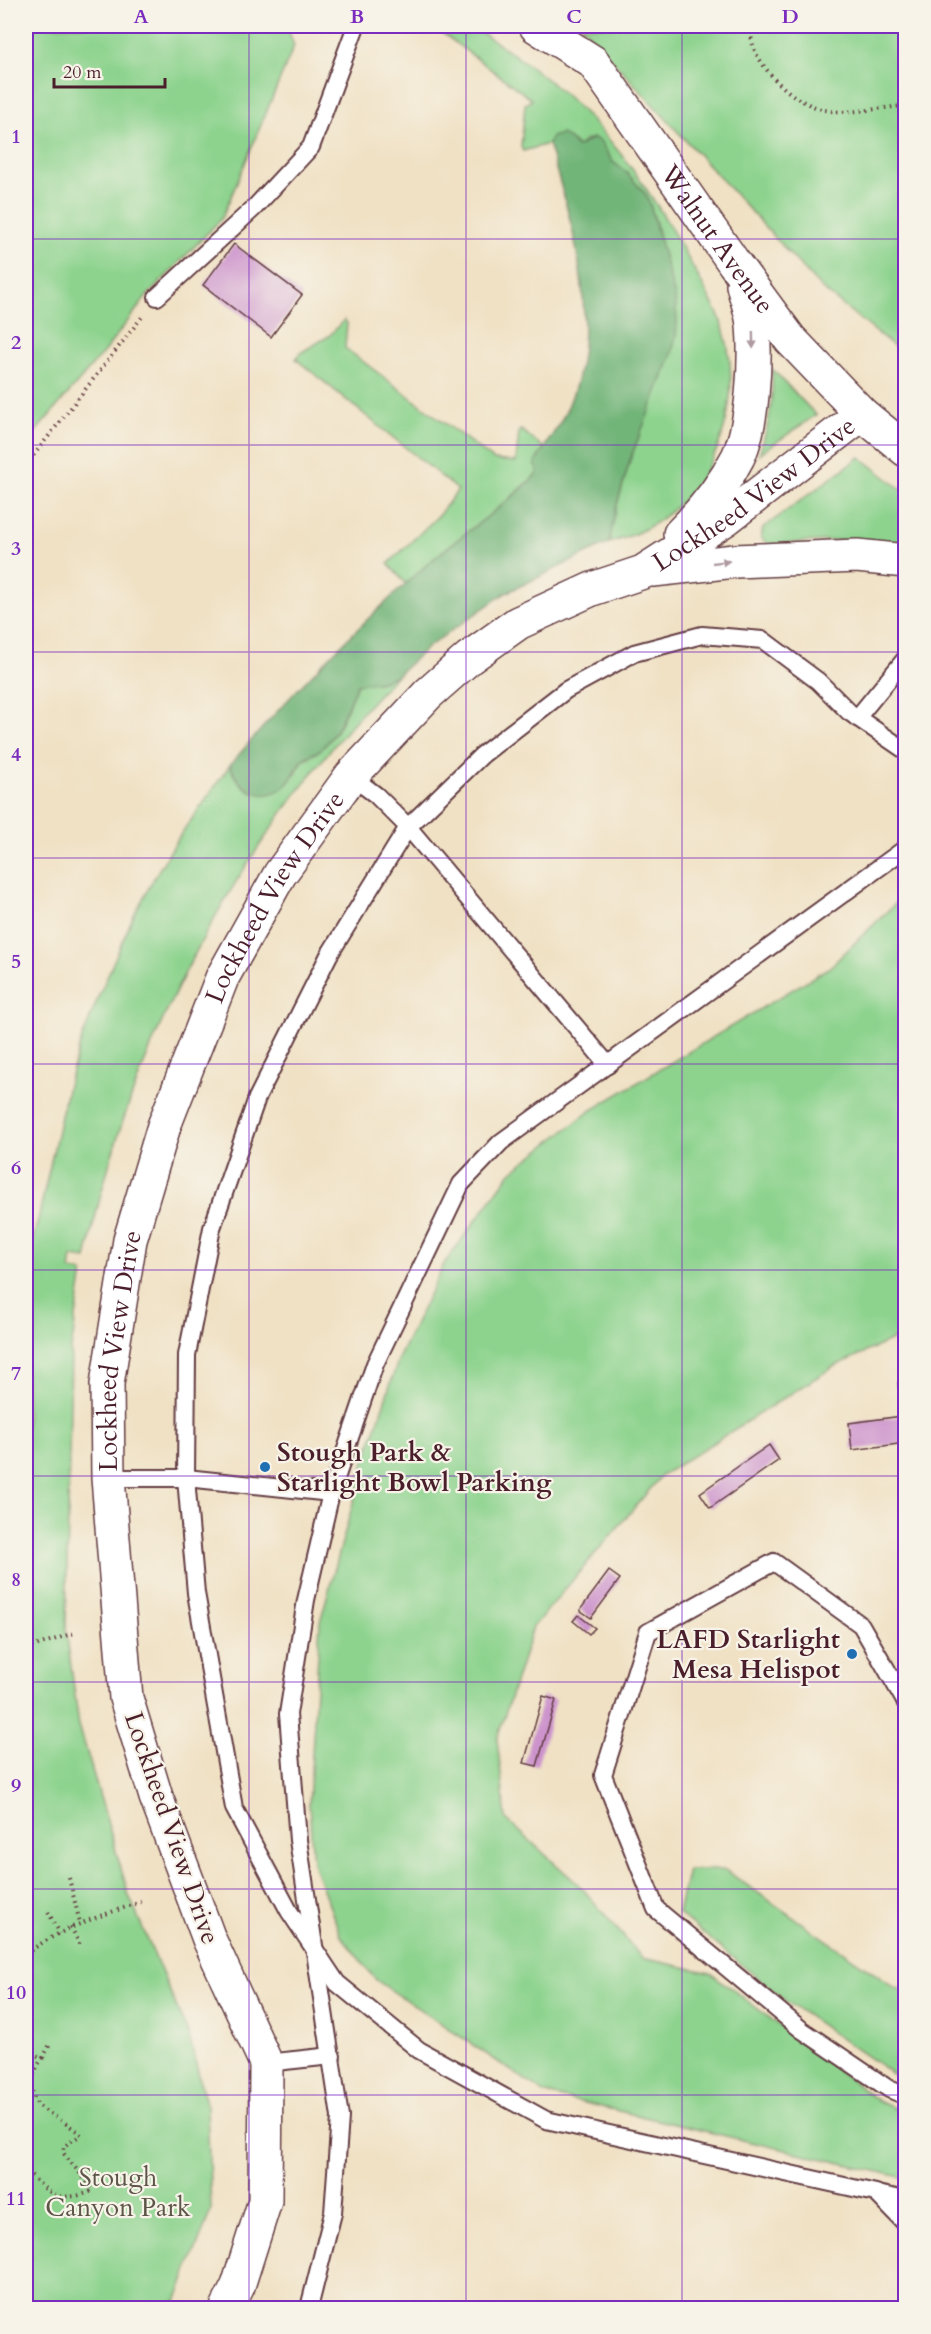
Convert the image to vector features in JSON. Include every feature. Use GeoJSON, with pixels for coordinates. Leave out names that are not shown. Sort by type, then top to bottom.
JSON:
{"type":"FeatureCollection","features":[{"type":"Feature","properties":{"kind":"street","name":"Walnut Avenue"},"geometry":{"type":"LineString","coordinates":[[536,26],[593,62],[734,264],[790,339],[862,414],[906,450]]}},
{"type":"Feature","properties":{"kind":"street","name":"Lockheed View Drive"},"geometry":{"type":"LineString","coordinates":[[643,572],[710,501],[739,456],[748,422],[753,366],[753,323],[742,281],[734,264]]}},
{"type":"Feature","properties":{"kind":"street","name":"Lockheed View Drive"},"geometry":{"type":"LineString","coordinates":[[643,572],[727,518],[862,414]]}},
{"type":"Feature","properties":{"kind":"street","name":"Lockheed View Drive"},"geometry":{"type":"LineString","coordinates":[[227,2308],[238,2286],[265,2201],[266,2063],[209,1939],[156,1797],[126,1698],[108,1478],[107,1384],[130,1240],[164,1126],[222,978],[280,874],[351,776],[428,694],[469,658],[518,623],[592,589],[643,572],[735,561],[857,555],[906,561]]}},
{"type":"Feature","properties":{"kind":"lane"},"geometry":{"type":"LineString","coordinates":[[157,297],[254,208],[311,147],[356,26]]}},
{"type":"Feature","properties":{"kind":"lane"},"geometry":{"type":"LineString","coordinates":[[906,751],[849,712],[818,681],[763,640],[702,635],[634,653],[566,690],[483,755],[408,827],[328,955],[262,1088],[212,1228],[187,1355],[186,1478],[196,1593],[234,1808],[289,1911],[337,1983],[419,2050],[546,2120],[906,2200]]}},
{"type":"Feature","properties":{"kind":"lane"},"geometry":{"type":"LineString","coordinates":[[857,717],[906,658]]}},
{"type":"Feature","properties":{"kind":"lane"},"geometry":{"type":"LineString","coordinates":[[351,776],[376,795],[408,827],[608,1065]]}},
{"type":"Feature","properties":{"kind":"lane"},"geometry":{"type":"LineString","coordinates":[[309,2308],[333,2212],[340,2117],[298,1840],[288,1714],[306,1600],[331,1493],[375,1364],[461,1184],[501,1142],[906,848]]}},
{"type":"Feature","properties":{"kind":"lane"},"geometry":{"type":"LineString","coordinates":[[108,1478],[186,1478],[331,1493]]}},
{"type":"Feature","properties":{"kind":"lane"},"geometry":{"type":"LineString","coordinates":[[906,1703],[861,1625],[774,1562],[648,1632],[603,1775],[657,1909],[802,2030],[889,2089],[906,2096]]}},
{"type":"Feature","properties":{"kind":"lane"},"geometry":{"type":"LineString","coordinates":[[266,2063],[332,2056]]}},
{"type":"Feature","properties":{"kind":"lane"},"geometry":{"type":"LineString","coordinates":[[876,2193],[906,2224]]}},
{"type":"Feature","properties":{"kind":"path"},"geometry":{"type":"LineString","coordinates":[[749,26],[755,51],[768,71],[782,86],[807,105],[832,111],[906,106]]}},
{"type":"Feature","properties":{"kind":"path"},"geometry":{"type":"LineString","coordinates":[[26,465],[157,297]]}},
{"type":"Feature","properties":{"kind":"path"},"geometry":{"type":"LineString","coordinates":[[26,1649],[74,1633]]}},
{"type":"Feature","properties":{"kind":"path"},"geometry":{"type":"LineString","coordinates":[[69,1878],[80,1923]]}},
{"type":"Feature","properties":{"kind":"path"},"geometry":{"type":"LineString","coordinates":[[26,1954],[43,1941],[71,1927],[141,1902]]}},
{"type":"Feature","properties":{"kind":"path"},"geometry":{"type":"LineString","coordinates":[[48,1912],[60,1933]]}},
{"type":"Feature","properties":{"kind":"path"},"geometry":{"type":"LineString","coordinates":[[71,1927],[81,1947]]}},
{"type":"Feature","properties":{"kind":"path"},"geometry":{"type":"LineString","coordinates":[[26,2171],[45,2189],[63,2197],[78,2197],[92,2191],[87,2180],[64,2155],[63,2150],[64,2146],[81,2135],[73,2126],[36,2102],[32,2078],[50,2044]]}},
{"type":"Feature","properties":{"kind":"path"},"geometry":{"type":"LineString","coordinates":[[26,2051],[43,2058]]}},
{"type":"Feature","properties":{"kind":"green space"},"geometry":{"type":"Polygon","coordinates":[[[465,25],[481,32],[551,83],[583,111],[635,172],[678,241],[719,316],[728,346],[731,376],[729,406],[722,436],[710,463],[694,488],[673,510],[647,528],[629,536],[609,543],[616,508],[631,457],[676,336],[656,223],[646,195],[627,173],[613,162],[600,141],[593,138],[577,147],[571,140],[552,137],[548,144],[523,151],[521,147],[525,104],[532,100],[433,26],[465,25]]]}},
{"type":"Feature","properties":{"kind":"green space"},"geometry":{"type":"Polygon","coordinates":[[[26,26],[287,26],[294,46],[222,218],[147,296],[107,348],[26,443],[26,26]]]}},
{"type":"Feature","properties":{"kind":"green space"},"geometry":{"type":"Polygon","coordinates":[[[581,26],[905,26],[905,355],[821,288],[581,26]]]}},
{"type":"Feature","properties":{"kind":"green space"},"geometry":{"type":"Polygon","coordinates":[[[561,134],[577,147],[593,138],[600,141],[613,162],[627,173],[646,195],[675,297],[677,322],[671,356],[631,457],[616,508],[609,543],[504,594],[428,647],[396,676],[378,682],[357,684],[334,734],[320,750],[302,760],[288,784],[267,794],[252,791],[239,781],[230,765],[275,713],[347,639],[397,592],[436,557],[510,499],[538,473],[535,463],[568,408],[580,369],[584,337],[580,271],[574,238],[548,144],[552,137],[561,134]]]}},
{"type":"Feature","properties":{"kind":"green space"},"geometry":{"type":"Polygon","coordinates":[[[344,320],[347,323],[345,348],[494,460],[516,462],[519,431],[521,430],[544,448],[535,463],[538,473],[406,584],[388,564],[438,516],[458,490],[296,359],[300,353],[329,336],[344,320]]]}},
{"type":"Feature","properties":{"kind":"green space"},"geometry":{"type":"Polygon","coordinates":[[[772,369],[816,415],[759,454],[770,412],[772,369]]]}},
{"type":"Feature","properties":{"kind":"green space"},"geometry":{"type":"Polygon","coordinates":[[[860,457],[905,492],[905,545],[842,540],[768,544],[761,538],[763,528],[860,457]]]}},
{"type":"Feature","properties":{"kind":"green space","name":"Stough Canyon Park"},"geometry":{"type":"Polygon","coordinates":[[[396,676],[340,738],[288,804],[241,873],[199,945],[163,1020],[131,1097],[106,1177],[86,1259],[72,1257],[70,1270],[83,1272],[71,1349],[66,1629],[79,1725],[129,1896],[189,2036],[207,2107],[211,2210],[175,2304],[171,2308],[26,2308],[26,1264],[68,1085],[81,1041],[132,919],[179,837],[230,765],[234,776],[296,774],[304,760],[321,749],[333,735],[343,718],[357,684],[378,682],[396,676]]]}},
{"type":"Feature","properties":{"kind":"green space"},"geometry":{"type":"Polygon","coordinates":[[[905,894],[905,1334],[833,1367],[662,1475],[533,1627],[497,1739],[506,1819],[582,1888],[642,1958],[711,1973],[878,2101],[905,2113],[905,2178],[546,2094],[376,1980],[341,1936],[313,1863],[309,1804],[320,1622],[365,1460],[400,1355],[444,1264],[511,1172],[590,1111],[830,967],[905,894]]]}},
{"type":"Feature","properties":{"kind":"green space"},"geometry":{"type":"Polygon","coordinates":[[[688,1870],[725,1870],[894,1987],[905,1992],[905,2082],[787,2002],[678,1913],[688,1870]]]}},
{"type":"Feature","properties":{"kind":"building"},"geometry":{"type":"Polygon","coordinates":[[[234,244],[302,295],[271,337],[203,285],[234,244]]]}},
{"type":"Feature","properties":{"kind":"building"},"geometry":{"type":"Polygon","coordinates":[[[906,1382],[906,1443],[852,1450],[849,1423],[902,1416],[898,1383],[906,1382]]]}},
{"type":"Feature","properties":{"kind":"building"},"geometry":{"type":"Polygon","coordinates":[[[769,1445],[779,1460],[710,1508],[700,1493],[769,1445]]]}},
{"type":"Feature","properties":{"kind":"building"},"geometry":{"type":"Polygon","coordinates":[[[609,1571],[620,1579],[591,1618],[580,1610],[609,1571]]]}},
{"type":"Feature","properties":{"kind":"building"},"geometry":{"type":"Polygon","coordinates":[[[578,1615],[595,1628],[589,1634],[573,1621],[578,1615]]]}},
{"type":"Feature","properties":{"kind":"building"},"geometry":{"type":"Polygon","coordinates":[[[543,1696],[556,1700],[537,1766],[524,1763],[543,1696]]]}},
{"type":"Feature","properties":{"kind":"place","name":"Stough Park & Starlight Bowl Parking"},"geometry":{"type":"Point","coordinates":[265,1467]}},
{"type":"Feature","properties":{"kind":"place","name":"LAFD Starlight Mesa Helispot"},"geometry":{"type":"Point","coordinates":[852,1654]}}]}
